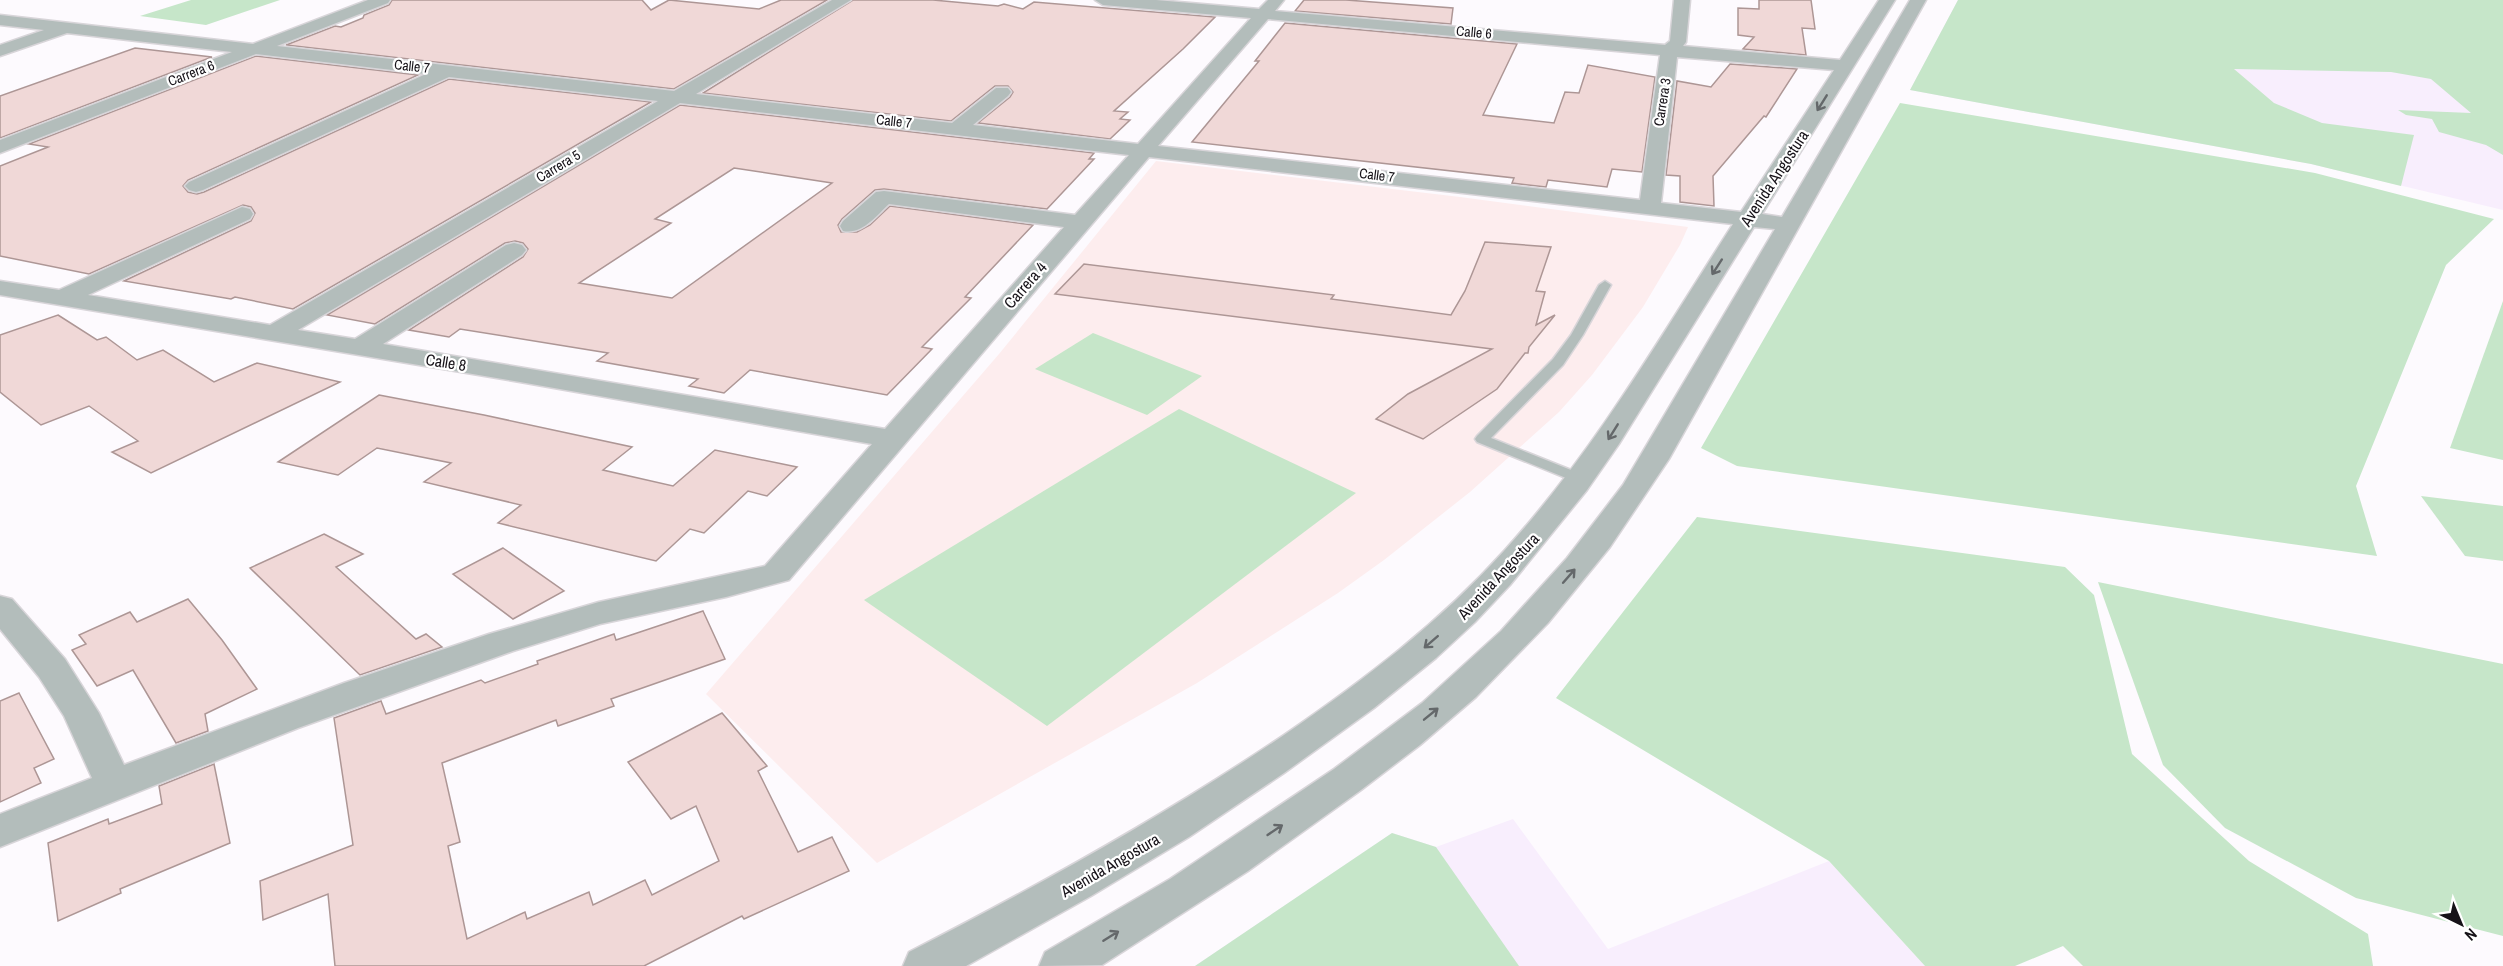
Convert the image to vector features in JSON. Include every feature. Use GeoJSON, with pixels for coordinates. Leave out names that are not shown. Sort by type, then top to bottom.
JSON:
{"type":"FeatureCollection","features":[{"type":"Feature","properties":{"kind":"street","name":"Carrera 6"},"geometry":{"type":"LineString","coordinates":[[0,147],[382,0]]}},
{"type":"Feature","properties":{"kind":"street","name":"Carrera 5"},"geometry":{"type":"LineString","coordinates":[[274,333],[843,0]]}},
{"type":"Feature","properties":{"kind":"street","name":"Calle 6"},"geometry":{"type":"LineString","coordinates":[[1103,0],[1270,7],[1670,50],[1845,66]]}},
{"type":"Feature","properties":{"kind":"street","name":"Carrera 3"},"geometry":{"type":"LineString","coordinates":[[1650,207],[1657,135],[1670,50],[1678,42],[1682,0]]}},
{"type":"Feature","properties":{"kind":"street","name":"Avenida Angostura"},"geometry":{"type":"LineString","coordinates":[[925,966],[1031,911],[1172,828],[1271,764],[1399,670],[1481,596],[1538,533],[1581,479],[1887,0]]}},
{"type":"Feature","properties":{"kind":"street","name":"Avenida Angostura"},"geometry":{"type":"LineString","coordinates":[[1061,966],[1214,872],[1317,802],[1401,738],[1489,664],[1532,620],[1621,512],[1654,459],[1918,0]]}},
{"type":"Feature","properties":{"kind":"street","name":"Carrera 4"},"geometry":{"type":"LineString","coordinates":[[114,784],[347,696],[572,621],[638,603],[745,583],[777,573],[1080,222],[1270,7]]}},
{"type":"Feature","properties":{"kind":"street","name":"Calle 7"},"geometry":{"type":"LineString","coordinates":[[0,20],[1789,224]]}},
{"type":"Feature","properties":{"kind":"street"},"geometry":{"type":"LineString","coordinates":[[0,51],[68,28]]}},
{"type":"Feature","properties":{"kind":"street"},"geometry":{"type":"LineString","coordinates":[[196,186],[449,70]]}},
{"type":"Feature","properties":{"kind":"street"},"geometry":{"type":"LineString","coordinates":[[958,128],[1002,92]]}},
{"type":"Feature","properties":{"kind":"street"},"geometry":{"type":"LineString","coordinates":[[851,226],[884,197],[1080,222]]}},
{"type":"Feature","properties":{"kind":"street"},"geometry":{"type":"LineString","coordinates":[[63,298],[242,214]]}},
{"type":"Feature","properties":{"kind":"street"},"geometry":{"type":"LineString","coordinates":[[360,347],[514,250]]}},
{"type":"Feature","properties":{"kind":"street","name":"Calle 8"},"geometry":{"type":"LineString","coordinates":[[0,288],[360,347],[892,439]]}},
{"type":"Feature","properties":{"kind":"street"},"geometry":{"type":"LineString","coordinates":[[0,607],[52,668],[81,713],[114,784],[0,831]]}},
{"type":"Feature","properties":{"kind":"lane"},"geometry":{"type":"LineString","coordinates":[[1581,479],[1482,439],[1558,362],[1605,285]]}},
{"type":"Feature","properties":{"kind":"shaded area"},"geometry":{"type":"Polygon","coordinates":[[[1958,0],[2503,0],[2503,210],[2311,164],[1910,90],[1958,0]]]}},
{"type":"Feature","properties":{"kind":"shaded area"},"geometry":{"type":"Polygon","coordinates":[[[1156,161],[1688,227],[1680,245],[1643,307],[1592,375],[1559,412],[1470,492],[1384,560],[1338,593],[1197,683],[877,863],[706,694],[999,354],[1156,161]]]}},
{"type":"Feature","properties":{"kind":"shaded area"},"geometry":{"type":"Polygon","coordinates":[[[1513,819],[1608,949],[1829,861],[1925,966],[1195,966],[1392,833],[1436,847],[1513,819]]]}},
{"type":"Feature","properties":{"kind":"green space"},"geometry":{"type":"Polygon","coordinates":[[[191,0],[280,0],[206,25],[140,16],[191,0]]]}},
{"type":"Feature","properties":{"kind":"green space"},"geometry":{"type":"Polygon","coordinates":[[[1958,0],[2503,0],[2503,155],[2486,145],[2439,132],[2432,119],[2406,115],[2398,110],[2471,113],[2431,79],[2391,72],[2234,69],[2274,103],[2322,123],[2414,135],[2401,186],[2311,164],[1910,90],[1958,0]]]}},
{"type":"Feature","properties":{"kind":"green space"},"geometry":{"type":"Polygon","coordinates":[[[1900,103],[2315,173],[2494,219],[2446,265],[2356,486],[2377,556],[1737,466],[1701,448],[1900,103]]]}},
{"type":"Feature","properties":{"kind":"green space"},"geometry":{"type":"Polygon","coordinates":[[[2503,301],[2503,460],[2450,448],[2503,301]]]}},
{"type":"Feature","properties":{"kind":"green space"},"geometry":{"type":"Polygon","coordinates":[[[1093,333],[1202,376],[1147,415],[1035,369],[1093,333]]]}},
{"type":"Feature","properties":{"kind":"green space"},"geometry":{"type":"Polygon","coordinates":[[[1179,409],[1356,493],[1047,726],[864,600],[1179,409]]]}},
{"type":"Feature","properties":{"kind":"green space"},"geometry":{"type":"Polygon","coordinates":[[[2421,496],[2503,506],[2503,561],[2465,556],[2421,496]]]}},
{"type":"Feature","properties":{"kind":"green space"},"geometry":{"type":"Polygon","coordinates":[[[1697,517],[2065,567],[2094,595],[2132,754],[2249,861],[2368,934],[2373,966],[2083,966],[2063,946],[2015,966],[1925,966],[1829,861],[1556,698],[1697,517]]]}},
{"type":"Feature","properties":{"kind":"green space"},"geometry":{"type":"Polygon","coordinates":[[[2098,582],[2503,664],[2503,936],[2356,898],[2225,828],[2163,765],[2098,582]]]}},
{"type":"Feature","properties":{"kind":"green space"},"geometry":{"type":"Polygon","coordinates":[[[1392,833],[1436,847],[1519,966],[1195,966],[1392,833]]]}},
{"type":"Feature","properties":{"kind":"building"},"geometry":{"type":"Polygon","coordinates":[[[392,0],[642,0],[651,10],[669,0],[759,9],[781,0],[827,0],[674,89],[286,45],[363,18],[364,15],[389,5],[392,0]]]}},
{"type":"Feature","properties":{"kind":"building"},"geometry":{"type":"Polygon","coordinates":[[[853,0],[933,0],[998,6],[1004,4],[1023,9],[1034,2],[1215,17],[1114,111],[1128,112],[1120,119],[1130,120],[1110,139],[978,123],[1010,97],[1013,92],[1008,86],[995,86],[951,121],[703,93],[853,0]]]}},
{"type":"Feature","properties":{"kind":"building"},"geometry":{"type":"Polygon","coordinates":[[[1304,0],[1346,0],[1453,8],[1451,24],[1295,11],[1304,0]]]}},
{"type":"Feature","properties":{"kind":"building"},"geometry":{"type":"Polygon","coordinates":[[[1759,0],[1811,0],[1815,29],[1802,28],[1806,55],[1743,49],[1754,37],[1738,35],[1738,8],[1759,9],[1759,0]]]}},
{"type":"Feature","properties":{"kind":"building"},"geometry":{"type":"Polygon","coordinates":[[[1285,23],[1517,44],[1483,115],[1554,123],[1565,92],[1579,93],[1588,65],[1655,77],[1642,172],[1612,169],[1607,187],[1548,180],[1546,187],[1512,183],[1514,178],[1192,142],[1259,61],[1255,61],[1285,23]]]}},
{"type":"Feature","properties":{"kind":"building"},"geometry":{"type":"Polygon","coordinates":[[[135,48],[212,57],[0,138],[0,96],[135,48]]]}},
{"type":"Feature","properties":{"kind":"building"},"geometry":{"type":"Polygon","coordinates":[[[256,56],[418,75],[188,180],[183,186],[188,192],[197,194],[204,192],[449,79],[651,102],[293,309],[235,297],[231,299],[124,281],[251,221],[255,213],[251,207],[243,205],[89,274],[0,256],[0,166],[48,147],[29,144],[256,56]]]}},
{"type":"Feature","properties":{"kind":"building"},"geometry":{"type":"Polygon","coordinates":[[[1730,64],[1797,69],[1766,117],[1764,116],[1713,176],[1714,206],[1680,202],[1680,176],[1666,175],[1677,81],[1711,87],[1730,64]]]}},
{"type":"Feature","properties":{"kind":"building"},"geometry":{"type":"Polygon","coordinates":[[[680,105],[1094,153],[1089,159],[1094,159],[1047,209],[884,189],[875,190],[842,219],[838,225],[841,232],[857,232],[870,225],[890,206],[1033,225],[965,297],[971,298],[922,347],[932,349],[887,395],[750,370],[724,393],[689,386],[698,379],[597,361],[608,353],[460,329],[449,337],[409,330],[523,257],[528,249],[523,243],[515,241],[505,243],[375,324],[327,315],[680,105]],[[734,168],[655,219],[671,223],[579,283],[672,298],[832,183],[734,168]]]}},
{"type":"Feature","properties":{"kind":"building"},"geometry":{"type":"Polygon","coordinates":[[[1485,242],[1551,247],[1536,291],[1545,292],[1536,325],[1555,315],[1529,347],[1528,353],[1525,353],[1497,389],[1423,439],[1376,419],[1408,394],[1492,349],[1055,294],[1084,264],[1334,295],[1331,299],[1451,315],[1465,291],[1485,242]]]}},
{"type":"Feature","properties":{"kind":"building"},"geometry":{"type":"Polygon","coordinates":[[[58,315],[97,340],[106,337],[137,360],[163,350],[214,382],[257,363],[340,382],[151,473],[112,452],[138,441],[89,406],[41,425],[0,392],[0,335],[58,315]]]}},
{"type":"Feature","properties":{"kind":"building"},"geometry":{"type":"Polygon","coordinates":[[[379,395],[632,447],[603,470],[673,486],[715,450],[797,467],[767,496],[748,491],[704,533],[690,529],[656,561],[498,523],[521,505],[424,482],[451,463],[377,448],[338,475],[278,462],[379,395]]]}},
{"type":"Feature","properties":{"kind":"building"},"geometry":{"type":"Polygon","coordinates":[[[324,534],[363,554],[336,567],[416,639],[426,634],[442,647],[360,675],[250,568],[324,534]]]}},
{"type":"Feature","properties":{"kind":"building"},"geometry":{"type":"Polygon","coordinates":[[[503,548],[564,591],[513,619],[453,574],[503,548]]]}},
{"type":"Feature","properties":{"kind":"building"},"geometry":{"type":"Polygon","coordinates":[[[188,599],[222,640],[257,689],[205,714],[208,731],[176,743],[133,670],[97,686],[72,650],[86,644],[79,635],[130,612],[137,622],[188,599]]]}},
{"type":"Feature","properties":{"kind":"building"},"geometry":{"type":"Polygon","coordinates":[[[703,611],[725,659],[611,699],[614,706],[558,726],[556,720],[442,763],[460,842],[448,846],[467,939],[525,912],[527,919],[589,892],[593,905],[645,880],[652,895],[719,861],[696,806],[671,819],[628,762],[722,713],[767,766],[758,771],[798,852],[832,837],[849,871],[744,919],[742,916],[644,966],[335,966],[328,894],[263,920],[260,881],[353,845],[334,718],[381,701],[386,714],[481,680],[485,683],[538,664],[537,661],[614,634],[616,640],[703,611]]]}},
{"type":"Feature","properties":{"kind":"building"},"geometry":{"type":"Polygon","coordinates":[[[19,693],[54,759],[34,768],[41,783],[0,802],[0,701],[19,693]]]}},
{"type":"Feature","properties":{"kind":"building"},"geometry":{"type":"Polygon","coordinates":[[[214,764],[230,843],[120,889],[121,893],[58,921],[48,843],[108,819],[109,824],[162,804],[159,786],[214,764]]]}}]}
